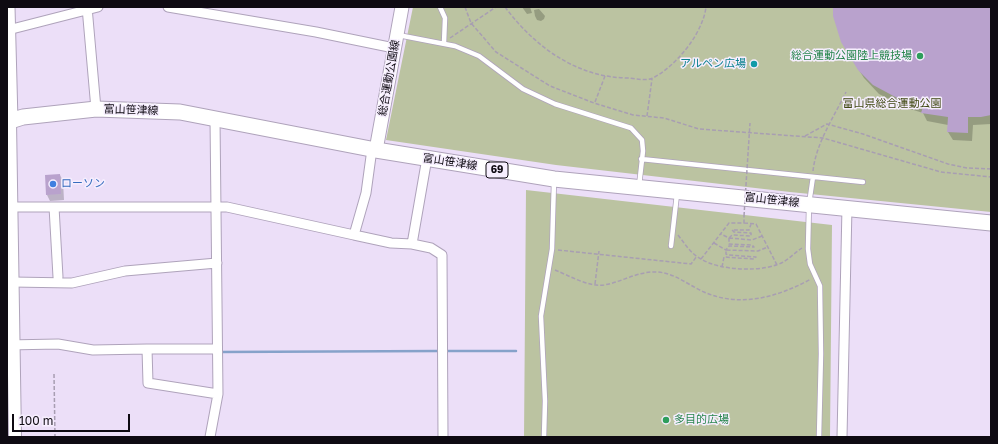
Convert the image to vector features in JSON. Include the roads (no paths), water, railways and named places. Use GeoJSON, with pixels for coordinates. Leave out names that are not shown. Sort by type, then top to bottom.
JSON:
{"type":"FeatureCollection","features":[{"type":"Feature","properties":{"kind":"main road"},"geometry":{"type":"LineString","coordinates":[[7,7],[8,121]]}},
{"type":"Feature","properties":{"kind":"main road","name":"総合運動公園線"},"geometry":{"type":"LineString","coordinates":[[374,149],[402,7]]}},
{"type":"Feature","properties":{"kind":"main road","name":"富山笹津線"},"geometry":{"type":"LineString","coordinates":[[8,121],[23,117],[96,109],[180,112],[374,149],[554,179],[991,223]]}},
{"type":"Feature","properties":{"kind":"street"},"geometry":{"type":"LineString","coordinates":[[8,30],[87,8],[98,7]]}},
{"type":"Feature","properties":{"kind":"street"},"geometry":{"type":"LineString","coordinates":[[168,7],[316,32],[396,41]]}},
{"type":"Feature","properties":{"kind":"street"},"geometry":{"type":"LineString","coordinates":[[87,8],[96,109]]}},
{"type":"Feature","properties":{"kind":"street"},"geometry":{"type":"LineString","coordinates":[[210,437],[218,394],[215,119]]}},
{"type":"Feature","properties":{"kind":"street"},"geometry":{"type":"LineString","coordinates":[[8,121],[9,227],[12,282],[10,345],[15,437]]}},
{"type":"Feature","properties":{"kind":"street"},"geometry":{"type":"LineString","coordinates":[[354,235],[366,192],[374,149]]}},
{"type":"Feature","properties":{"kind":"street"},"geometry":{"type":"LineString","coordinates":[[412,244],[427,158]]}},
{"type":"Feature","properties":{"kind":"street"},"geometry":{"type":"LineString","coordinates":[[10,207],[227,207],[391,243],[412,244],[431,248],[442,255],[443,437]]}},
{"type":"Feature","properties":{"kind":"street"},"geometry":{"type":"LineString","coordinates":[[54,207],[58,277]]}},
{"type":"Feature","properties":{"kind":"street"},"geometry":{"type":"LineString","coordinates":[[842,437],[847,208]]}},
{"type":"Feature","properties":{"kind":"street"},"geometry":{"type":"LineString","coordinates":[[12,282],[72,283],[125,272],[216,263]]}},
{"type":"Feature","properties":{"kind":"street"},"geometry":{"type":"LineString","coordinates":[[10,345],[58,344],[93,350],[147,352],[217,351]]}},
{"type":"Feature","properties":{"kind":"street"},"geometry":{"type":"LineString","coordinates":[[147,352],[148,382],[218,394]]}},
{"type":"Feature","properties":{"kind":"lane"},"geometry":{"type":"LineString","coordinates":[[440,7],[445,18],[444,43]]}},
{"type":"Feature","properties":{"kind":"lane"},"geometry":{"type":"LineString","coordinates":[[396,41],[444,43],[455,46],[478,56],[522,89],[555,104],[631,128],[642,140],[639,187]]}},
{"type":"Feature","properties":{"kind":"lane"},"geometry":{"type":"LineString","coordinates":[[641,160],[863,182]]}},
{"type":"Feature","properties":{"kind":"lane"},"geometry":{"type":"LineString","coordinates":[[813,177],[809,204],[808,242],[810,264],[820,286],[821,354],[819,437]]}},
{"type":"Feature","properties":{"kind":"lane"},"geometry":{"type":"LineString","coordinates":[[544,437],[546,401],[541,316],[552,249],[554,179]]}},
{"type":"Feature","properties":{"kind":"lane"},"geometry":{"type":"LineString","coordinates":[[671,246],[677,191]]}},
{"type":"Feature","properties":{"kind":"waterway"},"geometry":{"type":"LineString","coordinates":[[219,352],[440,351]]}},
{"type":"Feature","properties":{"kind":"waterway"},"geometry":{"type":"LineString","coordinates":[[445,351],[516,351]]}},
{"type":"Feature","properties":{"kind":"place","name":"総合運動公園陸上競技場"},"geometry":{"type":"Point","coordinates":[920,56]}},
{"type":"Feature","properties":{"kind":"place","name":"アルペン広場"},"geometry":{"type":"Point","coordinates":[754,64]}},
{"type":"Feature","properties":{"kind":"place","name":"ローソン"},"geometry":{"type":"Point","coordinates":[53,184]}},
{"type":"Feature","properties":{"kind":"place","name":"多目的広場"},"geometry":{"type":"Point","coordinates":[666,420]}},
{"type":"Feature","properties":{"kind":"park label","name":"富山県総合運動公園"},"geometry":{"type":"Point","coordinates":[892,104]}}]}
